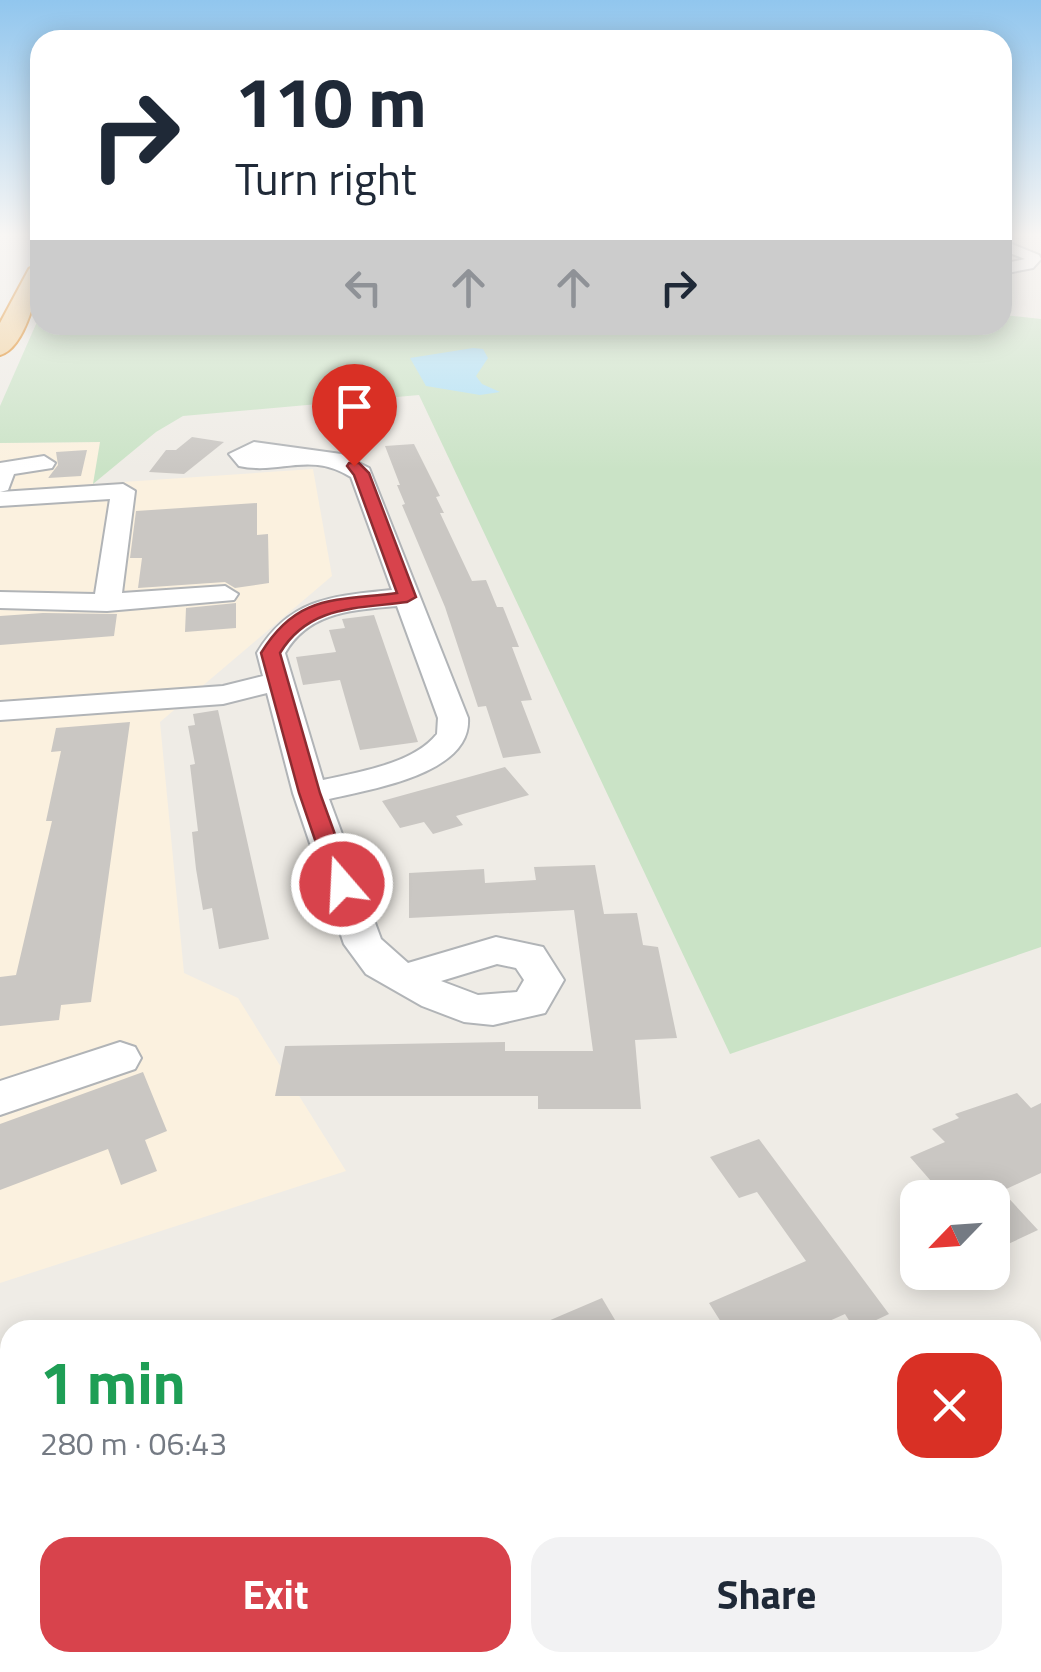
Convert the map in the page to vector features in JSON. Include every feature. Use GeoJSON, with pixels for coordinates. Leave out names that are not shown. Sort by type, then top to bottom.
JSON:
{"type":"FeatureCollection","features":[{"type":"Feature","properties":{"kind":"highway"},"geometry":{"type":"LineString","coordinates":[[0,347],[17,314]]}},
{"type":"Feature","properties":{"kind":"street"},"geometry":{"type":"LineString","coordinates":[[302,455],[341,461],[361,473],[452,718],[453,735],[442,751],[420,762],[310,793]]}},
{"type":"Feature","properties":{"kind":"street"},"geometry":{"type":"LineString","coordinates":[[0,485],[4,469],[44,463]]}},
{"type":"Feature","properties":{"kind":"street"},"geometry":{"type":"LineString","coordinates":[[0,498],[123,491],[106,603]]}},
{"type":"Feature","properties":{"kind":"street"},"geometry":{"type":"LineString","coordinates":[[0,600],[106,603],[225,594]]}},
{"type":"Feature","properties":{"kind":"street"},"geometry":{"type":"LineString","coordinates":[[404,978],[380,964],[363,944],[310,793],[271,653],[285,629],[320,608],[407,597]]}},
{"type":"Feature","properties":{"kind":"street"},"geometry":{"type":"LineString","coordinates":[[0,696],[224,677],[276,682]]}},
{"type":"Feature","properties":{"kind":"street"},"geometry":{"type":"LineString","coordinates":[[0,712],[223,695],[276,682]]}},
{"type":"Feature","properties":{"kind":"street"},"geometry":{"type":"LineString","coordinates":[[0,1098],[120,1058]]}},
{"type":"Feature","properties":{"kind":"shaded area"},"geometry":{"type":"Polygon","coordinates":[[[101,442],[93,484],[313,469],[332,576],[160,722],[184,973],[238,998],[346,1171],[0,1283],[0,443],[101,442]]]}},
{"type":"Feature","properties":{"kind":"green space"},"geometry":{"type":"Polygon","coordinates":[[[1012,316],[1041,319],[1041,947],[730,1054],[419,395],[183,416],[156,432],[93,484],[100,442],[0,443],[0,406],[31,335],[1012,335],[1012,316]]]}},
{"type":"Feature","properties":{"kind":"water"},"geometry":{"type":"Polygon","coordinates":[[[483,349],[488,358],[476,376],[482,384],[500,392],[480,395],[426,386],[410,358],[483,349]]]}},
{"type":"Feature","properties":{"kind":"building"},"geometry":{"type":"Polygon","coordinates":[[[192,437],[224,442],[184,474],[149,472],[166,450],[176,450],[192,437]]]}},
{"type":"Feature","properties":{"kind":"building"},"geometry":{"type":"Polygon","coordinates":[[[414,444],[440,496],[436,497],[444,513],[440,513],[472,581],[486,580],[497,607],[503,607],[519,647],[512,647],[532,700],[521,701],[541,753],[503,758],[486,706],[478,707],[445,607],[402,505],[405,504],[400,485],[385,446],[414,444]]]}},
{"type":"Feature","properties":{"kind":"building"},"geometry":{"type":"Polygon","coordinates":[[[87,450],[81,476],[48,478],[58,465],[56,452],[87,450]]]}},
{"type":"Feature","properties":{"kind":"building"},"geometry":{"type":"Polygon","coordinates":[[[257,503],[257,535],[268,534],[269,583],[235,588],[225,582],[138,588],[142,558],[130,558],[136,511],[257,503]]]}},
{"type":"Feature","properties":{"kind":"building"},"geometry":{"type":"Polygon","coordinates":[[[236,603],[236,628],[185,632],[186,608],[236,603]]]}},
{"type":"Feature","properties":{"kind":"building"},"geometry":{"type":"Polygon","coordinates":[[[117,614],[114,636],[0,645],[0,616],[117,614]]]}},
{"type":"Feature","properties":{"kind":"building"},"geometry":{"type":"Polygon","coordinates":[[[374,615],[418,742],[360,750],[340,680],[303,685],[296,657],[336,652],[329,630],[345,628],[342,619],[374,615]]]}},
{"type":"Feature","properties":{"kind":"building"},"geometry":{"type":"Polygon","coordinates":[[[218,710],[269,939],[219,949],[212,908],[203,910],[196,869],[192,832],[198,831],[190,765],[195,764],[188,726],[195,725],[193,714],[218,710]]]}},
{"type":"Feature","properties":{"kind":"building"},"geometry":{"type":"Polygon","coordinates":[[[130,722],[91,1002],[61,1005],[59,1020],[0,1026],[0,977],[16,975],[52,821],[46,821],[61,751],[51,752],[56,728],[130,722]]]}},
{"type":"Feature","properties":{"kind":"building"},"geometry":{"type":"Polygon","coordinates":[[[505,767],[529,795],[456,816],[463,825],[433,834],[424,822],[400,828],[382,801],[505,767]]]}},
{"type":"Feature","properties":{"kind":"building"},"geometry":{"type":"Polygon","coordinates":[[[595,865],[604,914],[637,913],[643,945],[658,947],[677,1038],[635,1040],[641,1109],[538,1109],[538,1096],[275,1096],[285,1046],[505,1042],[505,1051],[593,1051],[574,910],[409,918],[409,873],[484,869],[485,883],[536,880],[534,867],[595,865]]]}},
{"type":"Feature","properties":{"kind":"building"},"geometry":{"type":"Polygon","coordinates":[[[143,1072],[167,1131],[145,1140],[157,1171],[121,1185],[108,1149],[0,1190],[0,1124],[143,1072]]]}},
{"type":"Feature","properties":{"kind":"building"},"geometry":{"type":"Polygon","coordinates":[[[1017,1093],[1031,1108],[1041,1103],[1041,1173],[1010,1187],[1010,1180],[930,1180],[910,1157],[945,1142],[932,1129],[959,1118],[955,1114],[1017,1093]]]}},
{"type":"Feature","properties":{"kind":"building"},"geometry":{"type":"Polygon","coordinates":[[[759,1139],[889,1314],[876,1320],[849,1320],[845,1314],[832,1320],[720,1320],[709,1303],[806,1261],[757,1192],[739,1198],[710,1157],[759,1139]]]}},
{"type":"Feature","properties":{"kind":"building"},"geometry":{"type":"Polygon","coordinates":[[[1010,1200],[1038,1230],[1010,1243],[1010,1200]]]}},
{"type":"Feature","properties":{"kind":"building"},"geometry":{"type":"Polygon","coordinates":[[[602,1298],[615,1320],[550,1320],[602,1298]]]}},
{"type":"Feature","properties":{"kind":"route"},"geometry":{"type":"LineString","coordinates":[[342,884],[310,793],[271,653],[285,629],[320,608],[407,597],[361,473],[354,466]]}}]}
